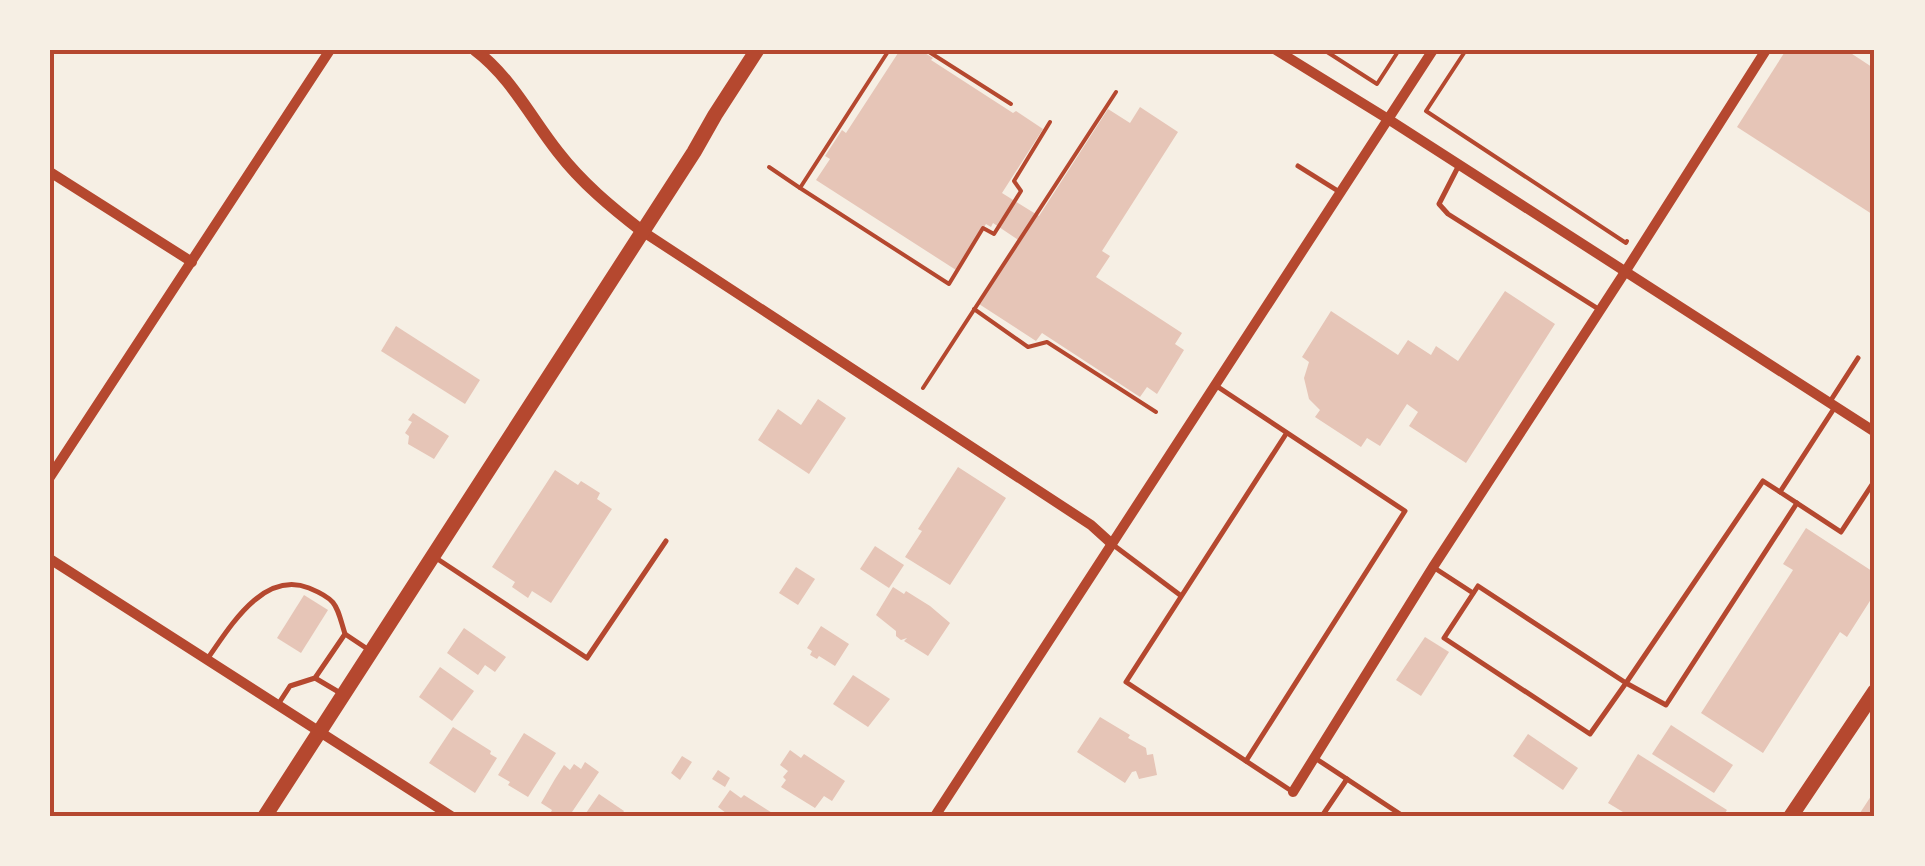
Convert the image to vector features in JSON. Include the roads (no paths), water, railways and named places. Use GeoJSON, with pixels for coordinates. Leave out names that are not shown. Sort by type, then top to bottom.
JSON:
{"type":"FeatureCollection","features":[{"type":"Feature","properties":{"kind":"main road"},"geometry":{"type":"LineString","coordinates":[[265,816],[757,50]]}},
{"type":"Feature","properties":{"kind":"main road"},"geometry":{"type":"LineString","coordinates":[[1792,816],[1875,690]]}},
{"type":"Feature","properties":{"kind":"street"},"geometry":{"type":"LineString","coordinates":[[50,477],[330,50]]}},
{"type":"Feature","properties":{"kind":"street"},"geometry":{"type":"LineString","coordinates":[[476,50],[504,78],[580,179],[604,202],[642,231],[1074,514],[1112,544]]}},
{"type":"Feature","properties":{"kind":"street"},"geometry":{"type":"LineString","coordinates":[[1276,50],[1875,432]]}},
{"type":"Feature","properties":{"kind":"street"},"geometry":{"type":"LineString","coordinates":[[934,816],[1433,50]]}},
{"type":"Feature","properties":{"kind":"street"},"geometry":{"type":"LineString","coordinates":[[1293,792],[1766,50]]}},
{"type":"Feature","properties":{"kind":"street"},"geometry":{"type":"LineString","coordinates":[[50,172],[192,262]]}},
{"type":"Feature","properties":{"kind":"street"},"geometry":{"type":"LineString","coordinates":[[50,560],[451,816]]}},
{"type":"Feature","properties":{"kind":"lane"},"geometry":{"type":"LineString","coordinates":[[1458,164],[1439,204],[1448,214],[1600,310]]}},
{"type":"Feature","properties":{"kind":"lane"},"geometry":{"type":"LineString","coordinates":[[1298,166],[1340,192]]}},
{"type":"Feature","properties":{"kind":"lane"},"geometry":{"type":"LineString","coordinates":[[1780,492],[1858,358]]}},
{"type":"Feature","properties":{"kind":"lane"},"geometry":{"type":"LineString","coordinates":[[1214,385],[1406,511],[1246,761]]}},
{"type":"Feature","properties":{"kind":"lane"},"geometry":{"type":"LineString","coordinates":[[1286,434],[1126,682],[1293,792]]}},
{"type":"Feature","properties":{"kind":"lane"},"geometry":{"type":"LineString","coordinates":[[1797,503],[1666,705],[1626,683],[1478,586],[1444,638],[1590,734],[1626,683],[1763,481],[1797,503],[1841,532],[1875,480]]}},
{"type":"Feature","properties":{"kind":"lane"},"geometry":{"type":"LineString","coordinates":[[433,556],[587,658],[666,541]]}},
{"type":"Feature","properties":{"kind":"lane"},"geometry":{"type":"LineString","coordinates":[[1112,544],[1180,595]]}},
{"type":"Feature","properties":{"kind":"lane"},"geometry":{"type":"LineString","coordinates":[[1433,567],[1473,594]]}},
{"type":"Feature","properties":{"kind":"lane"},"geometry":{"type":"LineString","coordinates":[[207,660],[247,606],[270,590],[288,584],[300,584],[335,602],[345,634],[372,652]]}},
{"type":"Feature","properties":{"kind":"lane"},"geometry":{"type":"LineString","coordinates":[[278,705],[290,686],[314,678],[345,634]]}},
{"type":"Feature","properties":{"kind":"lane"},"geometry":{"type":"LineString","coordinates":[[314,678],[344,695]]}},
{"type":"Feature","properties":{"kind":"lane"},"geometry":{"type":"LineString","coordinates":[[1315,758],[1403,816]]}},
{"type":"Feature","properties":{"kind":"lane"},"geometry":{"type":"LineString","coordinates":[[1322,816],[1347,779]]}}]}
